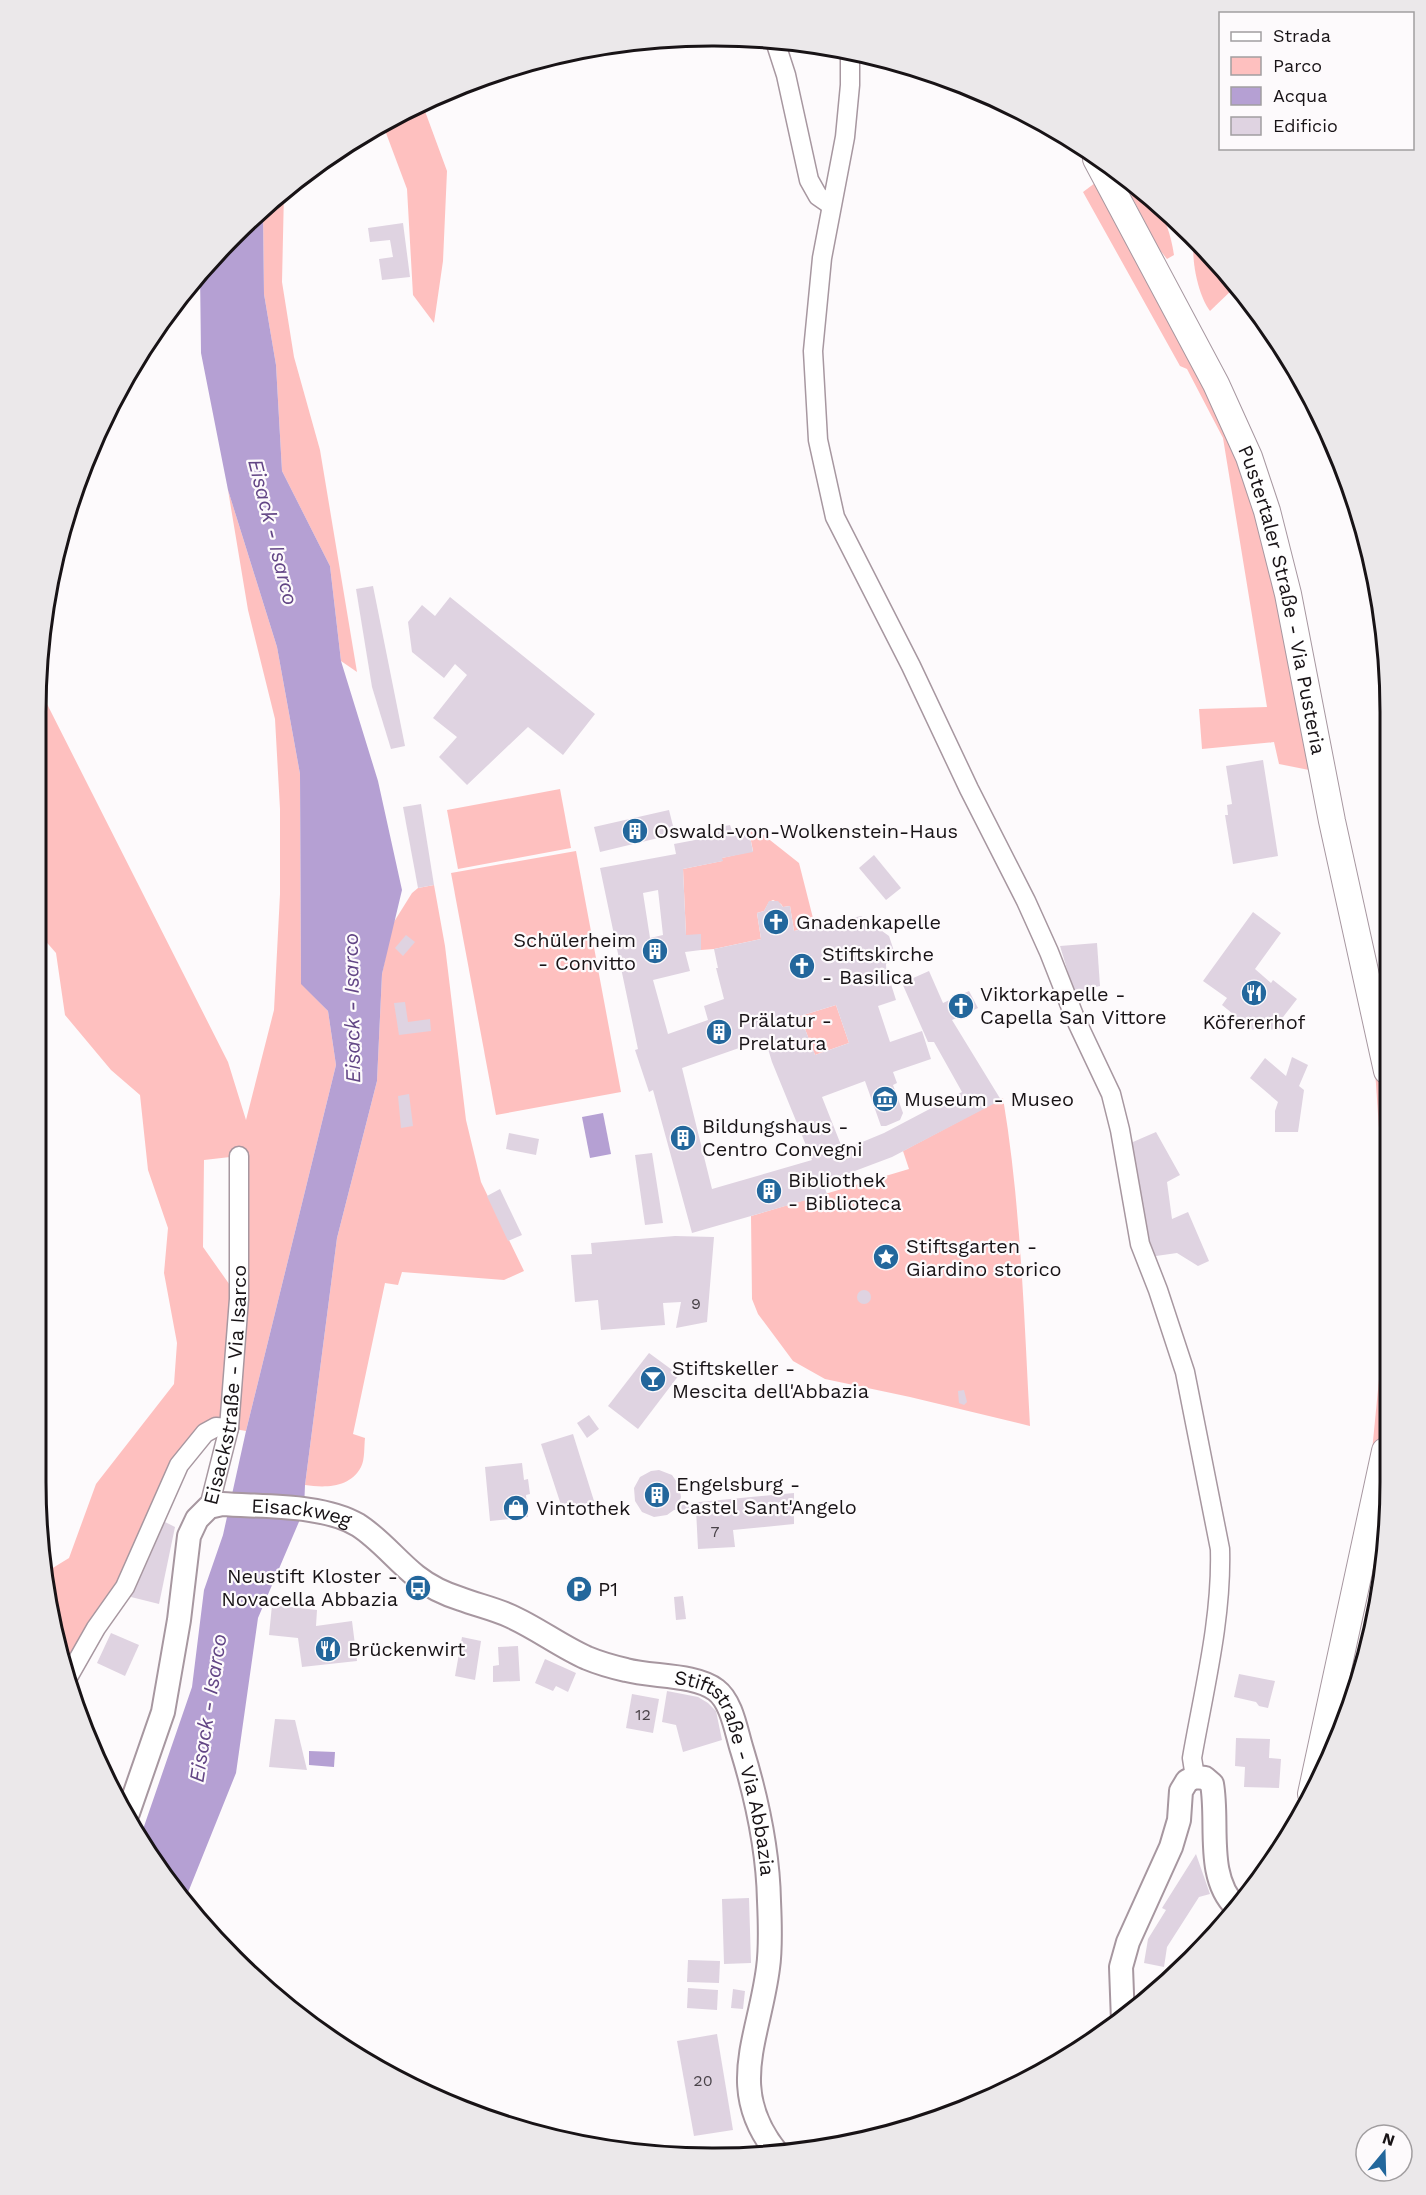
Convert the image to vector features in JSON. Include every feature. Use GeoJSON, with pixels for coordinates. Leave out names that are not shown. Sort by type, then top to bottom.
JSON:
{"type":"FeatureCollection","features":[{"type":"Feature","properties":{"kind":"main road","name":"Pustertaler Straße - Via Pusteria"},"geometry":{"type":"LineString","coordinates":[[1104,173],[1216,384],[1249,457],[1267,511],[1288,594],[1332,821],[1380,1039]]}},
{"type":"Feature","properties":{"kind":"main road"},"geometry":{"type":"LineString","coordinates":[[1320,1757],[1376,1529],[1379,1502]]}},
{"type":"Feature","properties":{"kind":"street"},"geometry":{"type":"LineString","coordinates":[[778,50],[786,75],[809,180],[818,196],[831,205]]}},
{"type":"Feature","properties":{"kind":"street"},"geometry":{"type":"LineString","coordinates":[[850,61],[845,137],[822,258],[813,351],[818,440],[835,517],[1026,901],[1075,1018],[1111,1094],[1120,1130],[1140,1244],[1185,1372],[1216,1523],[1220,1572],[1216,1623],[1192,1758],[1195,1777]]}},
{"type":"Feature","properties":{"kind":"street","name":"Eisackstraße - Via Isarco"},"geometry":{"type":"LineString","coordinates":[[131,1805],[163,1712],[179,1620],[189,1536],[197,1519],[216,1506],[229,1428],[239,1299],[239,1156]]}},
{"type":"Feature","properties":{"kind":"street"},"geometry":{"type":"LineString","coordinates":[[73,1668],[124,1587],[178,1465],[205,1433],[216,1427],[229,1428]]}},
{"type":"Feature","properties":{"kind":"street","name":"Eisackweg"},"geometry":{"type":"LineString","coordinates":[[216,1506],[304,1510],[331,1514],[357,1524],[384,1545]]}},
{"type":"Feature","properties":{"kind":"street","name":"Stiftstraße - Via Abbazia"},"geometry":{"type":"LineString","coordinates":[[384,1545],[414,1575],[443,1593],[510,1616],[588,1659],[627,1671],[704,1683],[721,1695],[729,1711],[749,1774],[764,1840],[769,1901],[768,1967],[749,2058],[748,2079],[754,2113],[772,2146]]}},
{"type":"Feature","properties":{"kind":"street"},"geometry":{"type":"LineString","coordinates":[[1123,2008],[1121,1967],[1128,1942],[1171,1847],[1179,1820],[1181,1791],[1187,1780],[1195,1777],[1205,1778],[1212,1784],[1215,1800],[1215,1852],[1221,1883],[1232,1900]]}},
{"type":"Feature","properties":{"kind":"green space"},"geometry":{"type":"Polygon","coordinates":[[[425,112],[447,171],[443,261],[434,323],[413,295],[407,189],[386,133],[425,112]]]}},
{"type":"Feature","properties":{"kind":"green space"},"geometry":{"type":"Polygon","coordinates":[[[1095,183],[1214,398],[1260,513],[1314,771],[1279,764],[1274,742],[1202,749],[1199,709],[1267,707],[1223,438],[1187,369],[1180,366],[1083,192],[1095,183]]]}},
{"type":"Feature","properties":{"kind":"green space"},"geometry":{"type":"Polygon","coordinates":[[[1130,193],[1167,226],[1174,255],[1167,259],[1159,249],[1130,193]]]}},
{"type":"Feature","properties":{"kind":"green space"},"geometry":{"type":"Polygon","coordinates":[[[284,204],[282,282],[294,357],[320,450],[357,672],[341,661],[330,566],[282,471],[276,365],[264,294],[263,222],[284,204]]]}},
{"type":"Feature","properties":{"kind":"green space"},"geometry":{"type":"Polygon","coordinates":[[[1193,252],[1229,292],[1210,311],[1196,277],[1193,252]]]}},
{"type":"Feature","properties":{"kind":"green space"},"geometry":{"type":"Polygon","coordinates":[[[228,490],[277,647],[300,774],[301,983],[328,1011],[336,1065],[246,1431],[229,1428],[205,1433],[73,1668],[59,1612],[52,1568],[69,1558],[96,1484],[174,1384],[177,1343],[164,1273],[168,1228],[148,1170],[140,1095],[111,1070],[65,1015],[56,953],[46,942],[46,703],[228,1062],[246,1120],[274,1010],[280,894],[280,809],[275,719],[248,610],[228,490]],[[239,1156],[204,1160],[203,1247],[239,1298],[239,1156]]]}},
{"type":"Feature","properties":{"kind":"green space"},"geometry":{"type":"Polygon","coordinates":[[[560,789],[571,848],[458,869],[447,810],[560,789]]]}},
{"type":"Feature","properties":{"kind":"green space"},"geometry":{"type":"Polygon","coordinates":[[[756,829],[799,863],[815,926],[794,931],[790,906],[783,907],[773,900],[769,902],[764,911],[757,913],[761,939],[701,950],[686,935],[683,869],[722,861],[722,858],[753,851],[749,831],[756,829]]]}},
{"type":"Feature","properties":{"kind":"green space"},"geometry":{"type":"Polygon","coordinates":[[[576,851],[621,1092],[496,1115],[451,873],[576,851]]]}},
{"type":"Feature","properties":{"kind":"green space"},"geometry":{"type":"Polygon","coordinates":[[[434,885],[445,946],[466,1120],[481,1182],[524,1271],[504,1280],[402,1272],[398,1285],[385,1283],[353,1434],[365,1438],[362,1464],[356,1474],[344,1483],[329,1486],[305,1485],[337,1238],[377,1081],[382,974],[392,925],[412,893],[418,888],[434,885]]]}},
{"type":"Feature","properties":{"kind":"green space"},"geometry":{"type":"Polygon","coordinates":[[[836,1005],[849,1043],[815,1055],[800,1016],[836,1005]]]}},
{"type":"Feature","properties":{"kind":"green space"},"geometry":{"type":"Polygon","coordinates":[[[1374,1055],[1380,1087],[1380,1143],[1374,1055]]]}},
{"type":"Feature","properties":{"kind":"green space","name":"Stiftsgarten - Giardino storico"},"geometry":{"type":"Polygon","coordinates":[[[1003,1098],[1018,1221],[1030,1426],[825,1379],[793,1361],[758,1314],[752,1299],[751,1216],[909,1169],[903,1151],[1003,1098]]]}},
{"type":"Feature","properties":{"kind":"green space"},"geometry":{"type":"Polygon","coordinates":[[[1380,1369],[1380,1436],[1365,1523],[1380,1369]]]}},
{"type":"Feature","properties":{"kind":"water","name":"Eisack - Isarco"},"geometry":{"type":"Polygon","coordinates":[[[263,222],[264,294],[276,365],[282,471],[330,566],[341,661],[378,781],[402,890],[382,974],[377,1081],[337,1238],[305,1485],[304,1510],[258,1618],[236,1773],[188,1893],[144,1827],[192,1687],[204,1590],[223,1535],[246,1431],[336,1065],[328,1011],[301,984],[300,774],[277,647],[228,490],[201,353],[200,288],[263,222]]]}},
{"type":"Feature","properties":{"kind":"water"},"geometry":{"type":"Polygon","coordinates":[[[603,1113],[611,1154],[590,1158],[582,1117],[603,1113]]]}},
{"type":"Feature","properties":{"kind":"water"},"geometry":{"type":"Polygon","coordinates":[[[309,1751],[335,1752],[334,1767],[309,1765],[309,1751]]]}},
{"type":"Feature","properties":{"kind":"building"},"geometry":{"type":"Polygon","coordinates":[[[403,223],[410,277],[382,280],[379,259],[393,257],[390,240],[370,242],[368,228],[403,223]]]}},
{"type":"Feature","properties":{"kind":"building"},"geometry":{"type":"Polygon","coordinates":[[[373,586],[405,746],[391,749],[372,687],[356,589],[373,586]]]}},
{"type":"Feature","properties":{"kind":"building"},"geometry":{"type":"Polygon","coordinates":[[[450,597],[595,714],[563,755],[528,727],[467,785],[439,757],[457,737],[433,718],[467,675],[455,664],[444,678],[412,652],[408,622],[422,605],[435,616],[450,597]]]}},
{"type":"Feature","properties":{"kind":"building"},"geometry":{"type":"Polygon","coordinates":[[[1263,760],[1278,856],[1233,864],[1225,815],[1228,815],[1227,805],[1232,804],[1226,766],[1263,760]]]}},
{"type":"Feature","properties":{"kind":"building"},"geometry":{"type":"Polygon","coordinates":[[[421,804],[434,885],[418,888],[403,807],[421,804]]]}},
{"type":"Feature","properties":{"kind":"building","name":"Oswald-von-Wolkenstein-Haus"},"geometry":{"type":"Polygon","coordinates":[[[669,810],[675,834],[600,852],[594,827],[669,810]]]}},
{"type":"Feature","properties":{"kind":"building"},"geometry":{"type":"Polygon","coordinates":[[[730,825],[733,834],[749,831],[753,852],[683,869],[686,935],[701,934],[701,950],[685,952],[690,971],[653,980],[668,1034],[708,1020],[704,1006],[724,999],[714,949],[761,939],[757,913],[764,911],[769,901],[778,901],[783,907],[790,906],[794,931],[861,916],[889,936],[894,951],[886,964],[887,982],[890,981],[896,1000],[878,1006],[890,1042],[922,1031],[931,1059],[893,1072],[897,1083],[893,1085],[903,1113],[900,1120],[886,1126],[881,1126],[865,1081],[822,1097],[843,1150],[884,1133],[962,1092],[934,1042],[928,1042],[902,983],[929,971],[943,1003],[969,991],[978,1008],[952,1020],[1001,1100],[892,1157],[823,1183],[827,1194],[692,1233],[653,1090],[649,1092],[635,1050],[638,1049],[600,868],[676,854],[674,844],[716,836],[714,828],[730,825]],[[658,890],[643,893],[650,938],[663,935],[658,890]],[[836,1005],[800,1016],[815,1055],[849,1043],[836,1005]],[[765,1039],[682,1068],[712,1189],[812,1160],[772,1062],[765,1039]]]}},
{"type":"Feature","properties":{"kind":"building"},"geometry":{"type":"Polygon","coordinates":[[[874,855],[901,888],[886,900],[859,868],[874,855]]]}},
{"type":"Feature","properties":{"kind":"building"},"geometry":{"type":"Polygon","coordinates":[[[1253,912],[1281,933],[1255,969],[1271,983],[1273,980],[1297,999],[1280,1021],[1282,1025],[1279,1029],[1272,1030],[1261,1021],[1253,1030],[1222,1005],[1227,998],[1203,981],[1253,912]]]}},
{"type":"Feature","properties":{"kind":"building"},"geometry":{"type":"Polygon","coordinates":[[[406,935],[415,942],[403,956],[395,948],[406,935]]]}},
{"type":"Feature","properties":{"kind":"building"},"geometry":{"type":"Polygon","coordinates":[[[1097,943],[1100,986],[1074,992],[1060,946],[1097,943]]]}},
{"type":"Feature","properties":{"kind":"building"},"geometry":{"type":"Polygon","coordinates":[[[405,1002],[408,1022],[430,1019],[431,1031],[399,1035],[394,1003],[405,1002]]]}},
{"type":"Feature","properties":{"kind":"building"},"geometry":{"type":"Polygon","coordinates":[[[1292,1057],[1308,1065],[1299,1086],[1304,1090],[1298,1132],[1275,1132],[1275,1111],[1278,1102],[1250,1078],[1265,1058],[1286,1076],[1292,1057]]]}},
{"type":"Feature","properties":{"kind":"building"},"geometry":{"type":"Polygon","coordinates":[[[409,1094],[413,1126],[401,1128],[398,1096],[409,1094]]]}},
{"type":"Feature","properties":{"kind":"building"},"geometry":{"type":"Polygon","coordinates":[[[1156,1132],[1180,1175],[1167,1182],[1172,1219],[1188,1212],[1209,1261],[1198,1266],[1177,1253],[1149,1257],[1126,1145],[1156,1132]]]}},
{"type":"Feature","properties":{"kind":"building"},"geometry":{"type":"Polygon","coordinates":[[[509,1133],[539,1139],[536,1155],[506,1149],[509,1133]]]}},
{"type":"Feature","properties":{"kind":"building"},"geometry":{"type":"Polygon","coordinates":[[[652,1153],[663,1223],[645,1225],[635,1155],[652,1153]]]}},
{"type":"Feature","properties":{"kind":"building"},"geometry":{"type":"Polygon","coordinates":[[[500,1189],[522,1235],[508,1241],[487,1196],[500,1189]]]}},
{"type":"Feature","properties":{"kind":"building"},"geometry":{"type":"Polygon","coordinates":[[[675,1236],[714,1237],[707,1322],[676,1328],[681,1302],[663,1303],[665,1325],[601,1330],[598,1300],[575,1302],[571,1255],[592,1254],[591,1243],[675,1236]]]}},
{"type":"Feature","properties":{"kind":"building"},"geometry":{"type":"Polygon","coordinates":[[[864,1290],[869,1292],[871,1297],[869,1302],[864,1304],[859,1302],[857,1297],[859,1292],[864,1290]]]}},
{"type":"Feature","properties":{"kind":"building"},"geometry":{"type":"Polygon","coordinates":[[[649,1353],[679,1375],[638,1429],[608,1406],[649,1353]]]}},
{"type":"Feature","properties":{"kind":"building"},"geometry":{"type":"Polygon","coordinates":[[[964,1390],[967,1402],[964,1405],[959,1403],[958,1391],[964,1390]]]}},
{"type":"Feature","properties":{"kind":"building"},"geometry":{"type":"Polygon","coordinates":[[[589,1415],[599,1429],[587,1438],[577,1423],[589,1415]]]}},
{"type":"Feature","properties":{"kind":"building"},"geometry":{"type":"Polygon","coordinates":[[[573,1434],[594,1501],[563,1511],[541,1444],[573,1434]]]}},
{"type":"Feature","properties":{"kind":"building"},"geometry":{"type":"Polygon","coordinates":[[[522,1463],[524,1480],[528,1479],[530,1494],[526,1495],[528,1517],[490,1521],[485,1467],[522,1463]]]}},
{"type":"Feature","properties":{"kind":"building"},"geometry":{"type":"Polygon","coordinates":[[[659,1470],[672,1475],[679,1485],[681,1497],[679,1504],[794,1493],[794,1524],[733,1530],[735,1547],[698,1549],[696,1509],[674,1510],[667,1515],[654,1517],[642,1512],[635,1501],[634,1488],[640,1477],[651,1471],[659,1470]]]}},
{"type":"Feature","properties":{"kind":"building"},"geometry":{"type":"Polygon","coordinates":[[[163,1521],[175,1527],[159,1604],[131,1597],[135,1580],[163,1521]]]}},
{"type":"Feature","properties":{"kind":"building"},"geometry":{"type":"Polygon","coordinates":[[[683,1596],[686,1619],[676,1620],[674,1597],[683,1596]]]}},
{"type":"Feature","properties":{"kind":"building","name":"Brückenwirt"},"geometry":{"type":"Polygon","coordinates":[[[272,1605],[317,1610],[316,1626],[352,1621],[357,1661],[302,1667],[298,1638],[269,1635],[272,1605]]]}},
{"type":"Feature","properties":{"kind":"building"},"geometry":{"type":"Polygon","coordinates":[[[111,1633],[139,1645],[125,1676],[97,1663],[111,1633]]]}},
{"type":"Feature","properties":{"kind":"building"},"geometry":{"type":"Polygon","coordinates":[[[462,1637],[481,1641],[475,1680],[455,1676],[462,1637]]]}},
{"type":"Feature","properties":{"kind":"building"},"geometry":{"type":"Polygon","coordinates":[[[518,1646],[520,1681],[493,1682],[493,1666],[499,1665],[498,1647],[518,1646]]]}},
{"type":"Feature","properties":{"kind":"building"},"geometry":{"type":"Polygon","coordinates":[[[545,1659],[576,1673],[568,1692],[556,1686],[553,1691],[535,1683],[545,1659]]]}},
{"type":"Feature","properties":{"kind":"building"},"geometry":{"type":"Polygon","coordinates":[[[1239,1674],[1275,1681],[1268,1708],[1259,1706],[1256,1702],[1234,1697],[1239,1674]]]}},
{"type":"Feature","properties":{"kind":"building"},"geometry":{"type":"Polygon","coordinates":[[[667,1691],[698,1697],[708,1703],[716,1711],[722,1740],[683,1752],[676,1725],[662,1722],[667,1691]]]}},
{"type":"Feature","properties":{"kind":"building"},"geometry":{"type":"Polygon","coordinates":[[[632,1694],[659,1699],[653,1733],[626,1728],[632,1694]]]}},
{"type":"Feature","properties":{"kind":"building"},"geometry":{"type":"Polygon","coordinates":[[[275,1719],[295,1720],[307,1770],[269,1767],[275,1719]]]}},
{"type":"Feature","properties":{"kind":"building"},"geometry":{"type":"Polygon","coordinates":[[[1236,1738],[1270,1739],[1269,1758],[1281,1759],[1279,1788],[1244,1787],[1245,1767],[1235,1766],[1236,1738]]]}},
{"type":"Feature","properties":{"kind":"building"},"geometry":{"type":"Polygon","coordinates":[[[1196,1854],[1210,1894],[1199,1897],[1167,1947],[1164,1967],[1144,1963],[1148,1939],[1166,1910],[1162,1908],[1196,1854]]]}},
{"type":"Feature","properties":{"kind":"building"},"geometry":{"type":"Polygon","coordinates":[[[749,1898],[751,1963],[724,1964],[722,1899],[749,1898]]]}},
{"type":"Feature","properties":{"kind":"building"},"geometry":{"type":"Polygon","coordinates":[[[688,1960],[720,1961],[719,1983],[687,1982],[688,1960]]]}},
{"type":"Feature","properties":{"kind":"building"},"geometry":{"type":"Polygon","coordinates":[[[688,1988],[718,1990],[717,2010],[687,2008],[688,1988]]]}},
{"type":"Feature","properties":{"kind":"building"},"geometry":{"type":"Polygon","coordinates":[[[733,1989],[745,1991],[743,2009],[731,2008],[733,1989]]]}},
{"type":"Feature","properties":{"kind":"building"},"geometry":{"type":"Polygon","coordinates":[[[717,2034],[733,2130],[694,2136],[677,2041],[717,2034]]]}},
{"type":"Feature","properties":{"kind":"place","name":"Oswald-von-Wolkenstein-Haus"},"geometry":{"type":"Point","coordinates":[635,831]}},
{"type":"Feature","properties":{"kind":"place","name":"Gnadenkapelle"},"geometry":{"type":"Point","coordinates":[776,922]}},
{"type":"Feature","properties":{"kind":"place","name":"Schülerheim - Convitto"},"geometry":{"type":"Point","coordinates":[655,951]}},
{"type":"Feature","properties":{"kind":"place","name":"Stiftskirche - Basilica"},"geometry":{"type":"Point","coordinates":[802,966]}},
{"type":"Feature","properties":{"kind":"place","name":"Köfererhof"},"geometry":{"type":"Point","coordinates":[1254,993]}},
{"type":"Feature","properties":{"kind":"place","name":"Viktorkapelle - Capella San Vittore"},"geometry":{"type":"Point","coordinates":[961,1006]}},
{"type":"Feature","properties":{"kind":"place","name":"Prälatur - Prelatura"},"geometry":{"type":"Point","coordinates":[719,1032]}},
{"type":"Feature","properties":{"kind":"place","name":"Museum - Museo"},"geometry":{"type":"Point","coordinates":[885,1099]}},
{"type":"Feature","properties":{"kind":"place","name":"Bildungshaus - Centro Convegni"},"geometry":{"type":"Point","coordinates":[683,1138]}},
{"type":"Feature","properties":{"kind":"place","name":"Bibliothek - Biblioteca"},"geometry":{"type":"Point","coordinates":[769,1191]}},
{"type":"Feature","properties":{"kind":"place","name":"Stiftsgarten - Giardino storico"},"geometry":{"type":"Point","coordinates":[886,1257]}},
{"type":"Feature","properties":{"kind":"place","name":"Stiftskeller - Mescita dell'Abbazia"},"geometry":{"type":"Point","coordinates":[653,1379]}},
{"type":"Feature","properties":{"kind":"place","name":"Engelsburg - Castel Sant'Angelo"},"geometry":{"type":"Point","coordinates":[657,1495]}},
{"type":"Feature","properties":{"kind":"place","name":"Vintothek"},"geometry":{"type":"Point","coordinates":[516,1508]}},
{"type":"Feature","properties":{"kind":"place","name":"Neustift Kloster - Novacella Abbazia"},"geometry":{"type":"Point","coordinates":[418,1588]}},
{"type":"Feature","properties":{"kind":"place","name":"P1"},"geometry":{"type":"Point","coordinates":[579,1589]}},
{"type":"Feature","properties":{"kind":"place","name":"Brückenwirt"},"geometry":{"type":"Point","coordinates":[328,1649]}}]}
